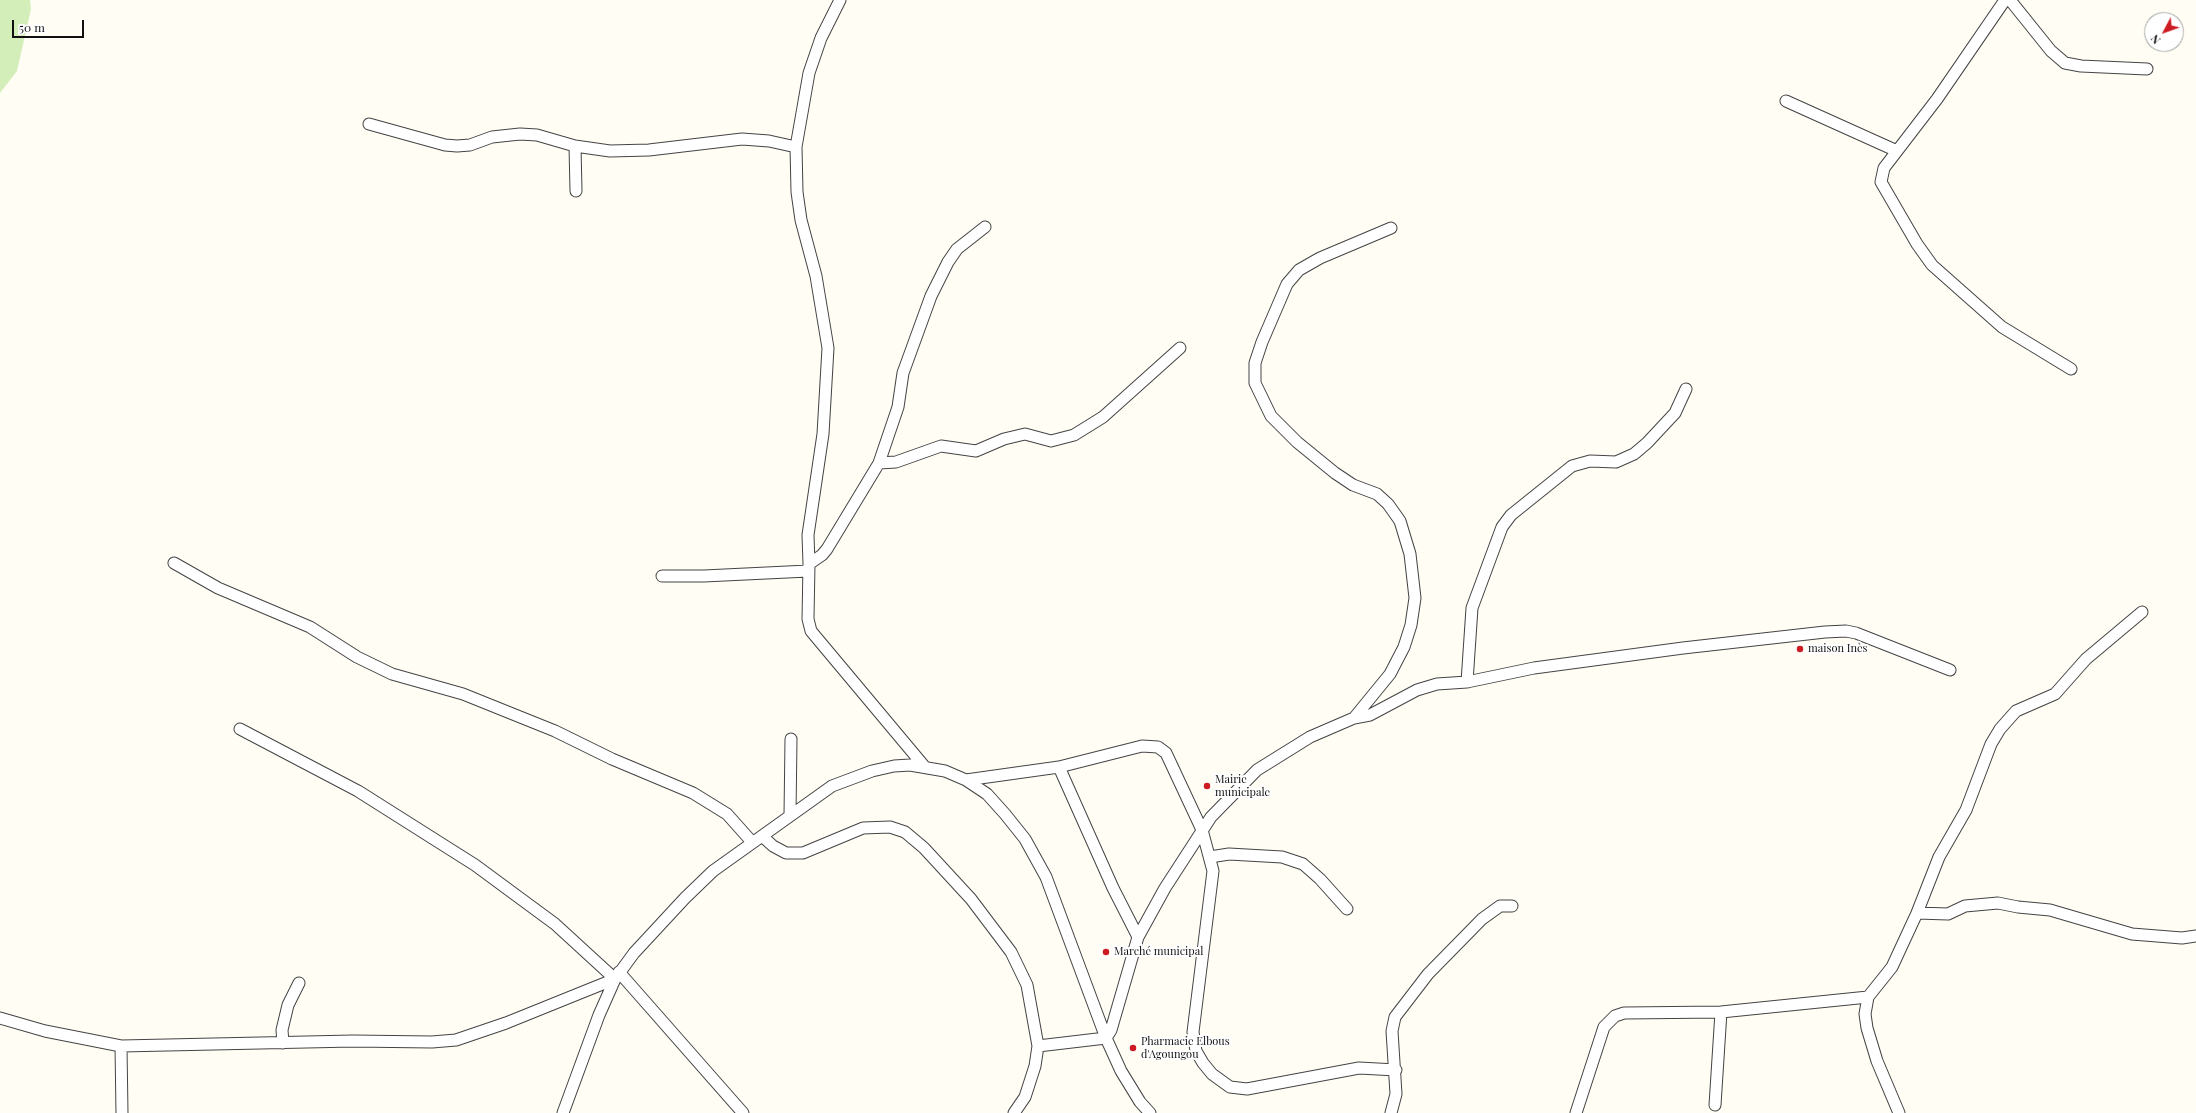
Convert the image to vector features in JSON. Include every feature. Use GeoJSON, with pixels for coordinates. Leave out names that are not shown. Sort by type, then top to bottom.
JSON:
{"type":"FeatureCollection","features":[{"type":"Feature","properties":{"kind":"street"},"geometry":{"type":"LineString","coordinates":[[840,0],[821,38],[808,73],[796,147],[797,192],[801,220],[816,276],[828,348],[823,434],[808,534],[808,619],[811,631],[924,766]]}},
{"type":"Feature","properties":{"kind":"street"},"geometry":{"type":"LineString","coordinates":[[2005,0],[1937,99],[1884,168],[1881,182],[1917,244],[1932,265],[2002,326],[2071,369]]}},
{"type":"Feature","properties":{"kind":"street"},"geometry":{"type":"LineString","coordinates":[[2010,0],[2051,51],[2065,62],[2081,66],[2147,69]]}},
{"type":"Feature","properties":{"kind":"street"},"geometry":{"type":"LineString","coordinates":[[1786,101],[1897,151]]}},
{"type":"Feature","properties":{"kind":"street"},"geometry":{"type":"LineString","coordinates":[[369,124],[451,145],[470,145],[492,137],[520,134],[537,135],[575,146],[610,151],[649,150],[742,139],[769,141],[796,147]]}},
{"type":"Feature","properties":{"kind":"street"},"geometry":{"type":"LineString","coordinates":[[575,146],[576,192]]}},
{"type":"Feature","properties":{"kind":"street"},"geometry":{"type":"LineString","coordinates":[[662,576],[704,576],[808,567],[822,555],[879,463],[898,407],[903,373],[930,296],[957,249],[985,227]]}},
{"type":"Feature","properties":{"kind":"street"},"geometry":{"type":"LineString","coordinates":[[1354,718],[1390,674],[1404,647],[1411,625],[1415,598],[1410,554],[1400,521],[1388,504],[1377,494],[1353,485],[1335,473],[1297,442],[1271,416],[1255,384],[1255,363],[1262,342],[1288,284],[1299,270],[1320,258],[1391,228]]}},
{"type":"Feature","properties":{"kind":"street"},"geometry":{"type":"LineString","coordinates":[[879,463],[896,462],[941,446],[976,451],[1004,439],[1025,434],[1051,441],[1074,435],[1103,417],[1180,348]]}},
{"type":"Feature","properties":{"kind":"street"},"geometry":{"type":"LineString","coordinates":[[1467,682],[1472,608],[1502,527],[1511,515],[1572,466],[1590,461],[1616,462],[1634,454],[1648,443],[1675,413],[1686,389]]}},
{"type":"Feature","properties":{"kind":"street"},"geometry":{"type":"LineString","coordinates":[[174,563],[218,588],[310,627],[357,657],[392,674],[463,694],[555,731],[612,758],[693,793],[727,814],[757,839],[786,853],[803,853],[863,828],[890,827],[905,832],[924,848],[971,899],[1012,952],[1027,985],[1038,1046],[1035,1066],[1025,1098],[1014,1113]]}},
{"type":"Feature","properties":{"kind":"street"},"geometry":{"type":"LineString","coordinates":[[1899,1113],[1877,1061],[1867,1028],[1865,1014],[1868,997],[1892,967],[1917,913],[1939,857],[1966,810],[1991,744],[2000,729],[2016,711],[2055,694],[2086,659],[2142,612]]}},
{"type":"Feature","properties":{"kind":"street"},"geometry":{"type":"LineString","coordinates":[[1106,1038],[1111,1030],[1138,938],[1202,830],[1221,806],[1257,770],[1310,737],[1354,718],[1370,715],[1382,710],[1417,690],[1437,684],[1467,682],[1534,668],[1683,648],[1846,631],[1891,646],[1950,670]]}},
{"type":"Feature","properties":{"kind":"street"},"geometry":{"type":"LineString","coordinates":[[240,730],[358,791],[475,865],[555,924],[617,975],[744,1113]]}},
{"type":"Feature","properties":{"kind":"street"},"geometry":{"type":"LineString","coordinates":[[790,815],[792,739]]}},
{"type":"Feature","properties":{"kind":"street"},"geometry":{"type":"LineString","coordinates":[[966,780],[1059,767],[1142,746],[1158,747],[1166,753],[1202,830],[1213,871],[1193,1032],[1196,1050],[1212,1074],[1230,1086],[1247,1090],[1359,1068],[1396,1070]]}},
{"type":"Feature","properties":{"kind":"street"},"geometry":{"type":"LineString","coordinates":[[563,1113],[599,1015],[617,975],[685,898],[713,871],[832,786],[850,778],[894,766],[924,766],[945,771],[966,780],[986,794],[1005,814],[1025,839],[1046,877],[1106,1038],[1131,1089],[1150,1113]]}},
{"type":"Feature","properties":{"kind":"street"},"geometry":{"type":"LineString","coordinates":[[1059,767],[1113,888],[1138,938]]}},
{"type":"Feature","properties":{"kind":"street"},"geometry":{"type":"LineString","coordinates":[[1210,857],[1229,854],[1282,857],[1302,864],[1320,879],[1347,909]]}},
{"type":"Feature","properties":{"kind":"street"},"geometry":{"type":"LineString","coordinates":[[1917,913],[1948,914],[1965,906],[1976,903],[1998,903],[2050,910],[2132,934],[2182,938],[2196,936]]}},
{"type":"Feature","properties":{"kind":"street"},"geometry":{"type":"LineString","coordinates":[[1391,1113],[1396,1094],[1396,1070],[1392,1031],[1395,1017],[1411,993],[1455,945],[1491,911],[1500,906],[1512,906]]}},
{"type":"Feature","properties":{"kind":"street"},"geometry":{"type":"LineString","coordinates":[[0,1018],[45,1031],[121,1046],[353,1041],[432,1042],[456,1040],[506,1023],[617,975]]}},
{"type":"Feature","properties":{"kind":"street"},"geometry":{"type":"LineString","coordinates":[[282,1043],[282,1030],[288,1005],[299,983]]}},
{"type":"Feature","properties":{"kind":"street"},"geometry":{"type":"LineString","coordinates":[[1576,1113],[1604,1027],[1615,1016],[1624,1013],[1721,1012],[1868,997]]}},
{"type":"Feature","properties":{"kind":"street"},"geometry":{"type":"LineString","coordinates":[[1715,1105],[1721,1012]]}},
{"type":"Feature","properties":{"kind":"street"},"geometry":{"type":"LineString","coordinates":[[1038,1046],[1106,1038]]}},
{"type":"Feature","properties":{"kind":"street"},"geometry":{"type":"LineString","coordinates":[[121,1046],[122,1113]]}},
{"type":"Feature","properties":{"kind":"green space"},"geometry":{"type":"Polygon","coordinates":[[[0,0],[30,0],[31,9],[17,71],[0,93],[0,0]]]}},
{"type":"Feature","properties":{"kind":"place","name":"maison Inès"},"geometry":{"type":"Point","coordinates":[1800,649]}},
{"type":"Feature","properties":{"kind":"place","name":"Mairie municipale"},"geometry":{"type":"Point","coordinates":[1207,786]}},
{"type":"Feature","properties":{"kind":"place","name":"Marché municipal"},"geometry":{"type":"Point","coordinates":[1106,952]}},
{"type":"Feature","properties":{"kind":"place","name":"Pharmacie Elbous d'Agoungou"},"geometry":{"type":"Point","coordinates":[1133,1048]}}]}
